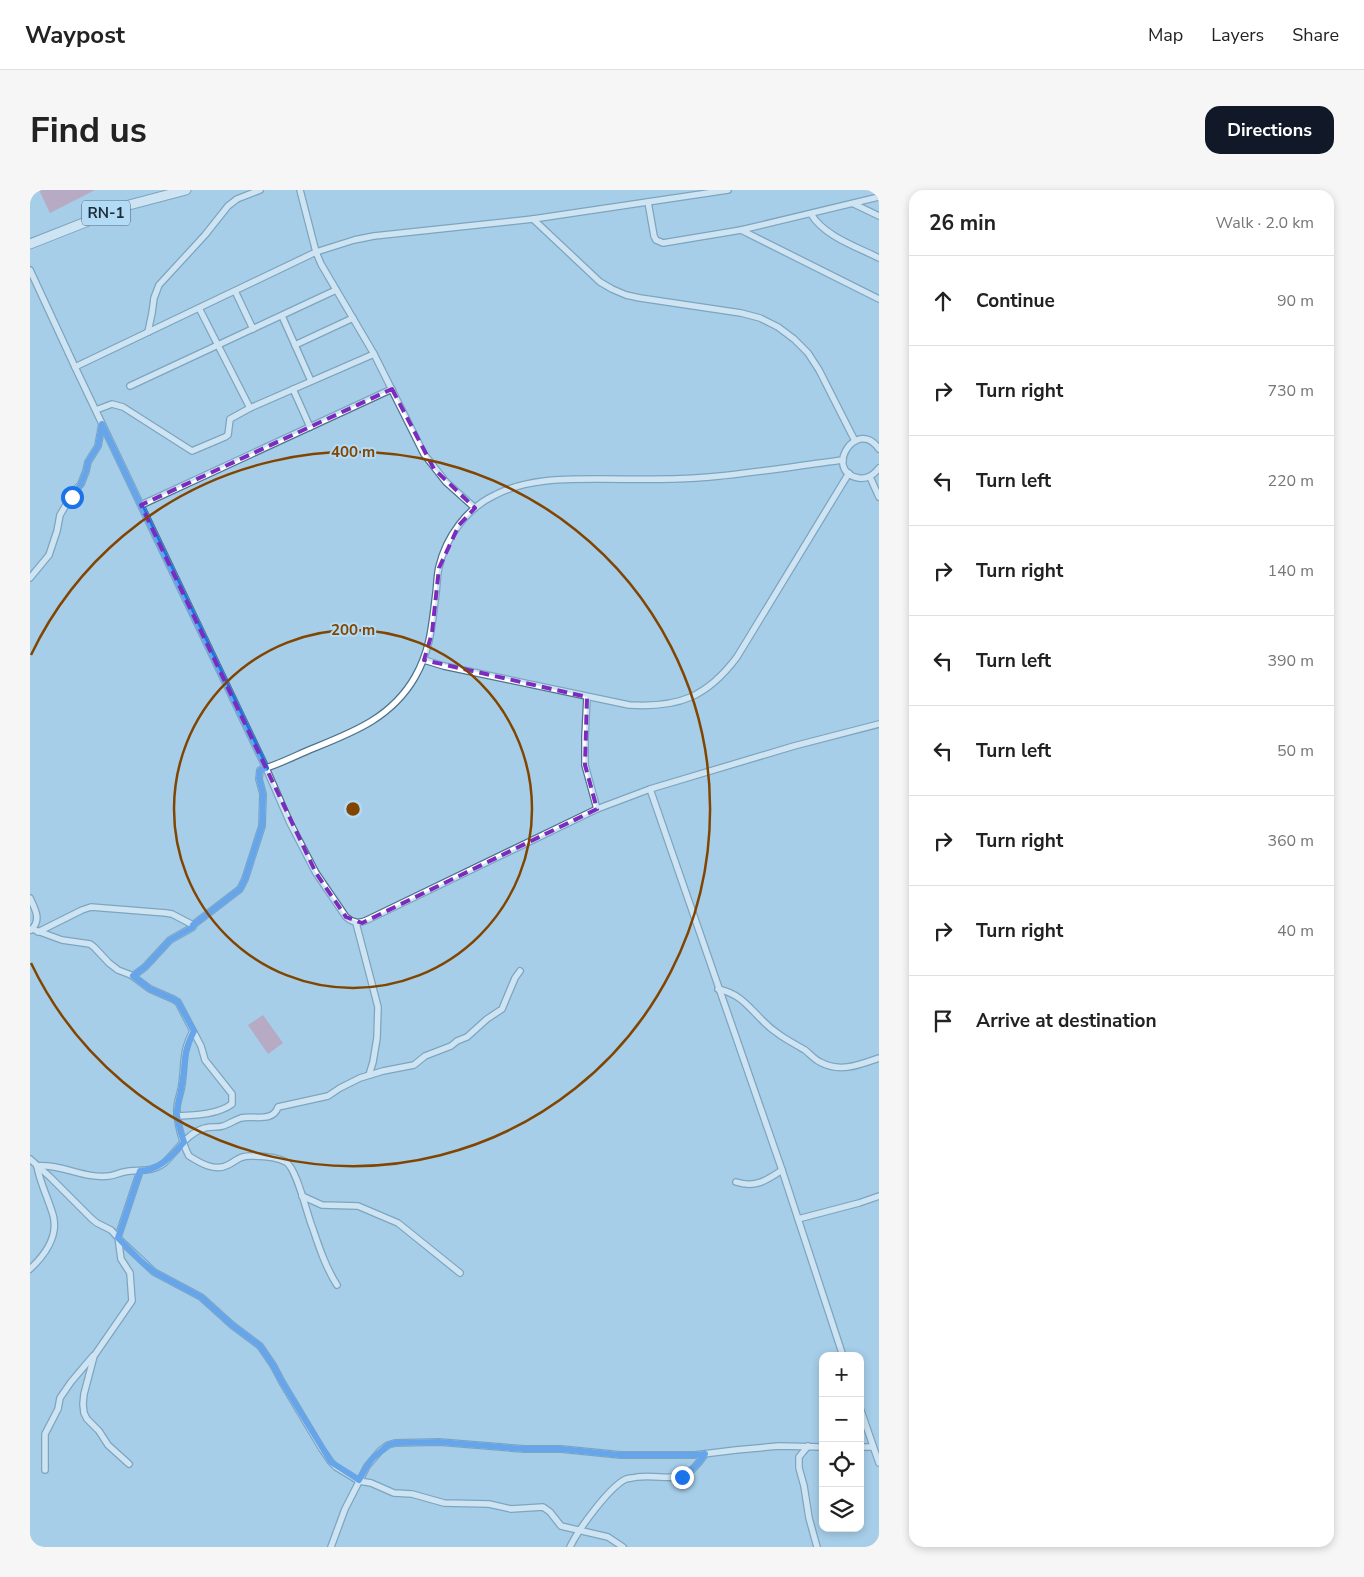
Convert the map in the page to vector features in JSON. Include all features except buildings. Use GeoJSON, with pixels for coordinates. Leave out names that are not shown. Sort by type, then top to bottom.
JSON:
{"type":"FeatureCollection","features":[{"type":"Feature","properties":{"kind":"main road","name":"RN-1"},"geometry":{"type":"LineString","coordinates":[[30,244],[129,205],[186,190]]}},
{"type":"Feature","properties":{"kind":"street"},"geometry":{"type":"LineString","coordinates":[[148,332],[154,298],[159,285],[205,235],[228,206],[237,199],[260,190]]}},
{"type":"Feature","properties":{"kind":"street"},"geometry":{"type":"LineString","coordinates":[[300,190],[316,252],[374,354],[424,454],[446,482],[475,508]]}},
{"type":"Feature","properties":{"kind":"street"},"geometry":{"type":"LineString","coordinates":[[75,367],[316,252],[354,240],[374,236],[533,219],[728,190]]}},
{"type":"Feature","properties":{"kind":"street"},"geometry":{"type":"LineString","coordinates":[[648,202],[654,236],[659,243],[663,243],[741,230],[879,197]]}},
{"type":"Feature","properties":{"kind":"street"},"geometry":{"type":"LineString","coordinates":[[854,204],[879,216]]}},
{"type":"Feature","properties":{"kind":"street"},"geometry":{"type":"LineString","coordinates":[[811,214],[825,230],[879,258]]}},
{"type":"Feature","properties":{"kind":"street"},"geometry":{"type":"LineString","coordinates":[[533,219],[600,282],[612,289],[640,298],[741,313],[760,318],[778,327],[808,353],[819,370],[854,441]]}},
{"type":"Feature","properties":{"kind":"street"},"geometry":{"type":"LineString","coordinates":[[741,230],[879,299]]}},
{"type":"Feature","properties":{"kind":"street"},"geometry":{"type":"LineString","coordinates":[[30,270],[266,768],[290,823],[316,873],[346,917],[356,923],[378,1007],[377,1038],[369,1075]]}},
{"type":"Feature","properties":{"kind":"street"},"geometry":{"type":"LineString","coordinates":[[130,386],[336,290]]}},
{"type":"Feature","properties":{"kind":"street"},"geometry":{"type":"LineString","coordinates":[[235,291],[253,329]]}},
{"type":"Feature","properties":{"kind":"street"},"geometry":{"type":"LineString","coordinates":[[200,308],[250,408]]}},
{"type":"Feature","properties":{"kind":"street"},"geometry":{"type":"LineString","coordinates":[[282,316],[311,381]]}},
{"type":"Feature","properties":{"kind":"street"},"geometry":{"type":"LineString","coordinates":[[295,345],[353,318]]}},
{"type":"Feature","properties":{"kind":"street"},"geometry":{"type":"LineString","coordinates":[[96,410],[112,404],[123,407],[192,451],[228,435],[230,419],[250,408],[374,354]]}},
{"type":"Feature","properties":{"kind":"street"},"geometry":{"type":"LineString","coordinates":[[293,389],[310,427]]}},
{"type":"Feature","properties":{"kind":"street"},"geometry":{"type":"LineString","coordinates":[[141,505],[392,390]]}},
{"type":"Feature","properties":{"kind":"street"},"geometry":{"type":"LineString","coordinates":[[30,578],[49,555],[60,516],[75,490],[81,484],[88,462],[98,446],[102,424]]}},
{"type":"Feature","properties":{"kind":"street"},"geometry":{"type":"LineString","coordinates":[[879,449],[873,442],[867,440],[854,441],[846,448],[843,460],[849,473],[861,478],[870,477],[879,468]]}},
{"type":"Feature","properties":{"kind":"street"},"geometry":{"type":"LineString","coordinates":[[133,976],[145,967],[170,940],[193,927],[193,925],[240,889],[262,826],[263,794],[259,778],[260,770],[357,730],[390,708],[404,694],[415,678],[429,647],[439,568],[446,545],[459,525],[475,508],[493,495],[514,486],[536,482],[572,479],[700,478],[843,460]]}},
{"type":"Feature","properties":{"kind":"street"},"geometry":{"type":"LineString","coordinates":[[424,660],[444,666],[630,705],[674,704],[693,697],[725,673],[737,658],[849,473]]}},
{"type":"Feature","properties":{"kind":"street"},"geometry":{"type":"LineString","coordinates":[[870,477],[879,497]]}},
{"type":"Feature","properties":{"kind":"street"},"geometry":{"type":"LineString","coordinates":[[587,697],[585,765],[597,809]]}},
{"type":"Feature","properties":{"kind":"street"},"geometry":{"type":"LineString","coordinates":[[356,923],[367,920],[597,809],[650,789],[794,746],[879,724]]}},
{"type":"Feature","properties":{"kind":"street"},"geometry":{"type":"LineString","coordinates":[[650,789],[782,1170],[842,1352]]}},
{"type":"Feature","properties":{"kind":"street"},"geometry":{"type":"LineString","coordinates":[[30,898],[37,914],[37,922],[31,930],[62,940],[90,944],[118,970],[133,976],[150,989],[178,1002],[201,1046],[204,1060],[232,1094],[233,1102],[230,1106],[214,1111],[177,1116]]}},
{"type":"Feature","properties":{"kind":"street"},"geometry":{"type":"LineString","coordinates":[[38,932],[91,907],[172,914],[193,925]]}},
{"type":"Feature","properties":{"kind":"street"},"geometry":{"type":"LineString","coordinates":[[37,1166],[56,1167],[98,1177],[152,1169],[164,1163],[192,1135],[204,1128],[221,1127],[242,1118],[258,1118],[271,1115],[281,1105],[302,1103],[328,1096],[353,1081],[369,1075],[414,1065],[425,1056],[451,1046],[456,1041],[466,1037],[487,1019],[502,1010],[520,970]]}},
{"type":"Feature","properties":{"kind":"street"},"geometry":{"type":"LineString","coordinates":[[718,989],[739,997],[775,1032],[807,1051],[824,1064],[839,1068],[850,1068],[879,1058]]}},
{"type":"Feature","properties":{"kind":"street"},"geometry":{"type":"LineString","coordinates":[[194,1031],[186,1046],[177,1116],[188,1156],[214,1168],[229,1165],[243,1156],[285,1161],[293,1172],[312,1227],[337,1285]]}},
{"type":"Feature","properties":{"kind":"street"},"geometry":{"type":"LineString","coordinates":[[30,1159],[97,1224],[111,1230],[154,1272],[201,1297],[232,1325],[260,1346],[331,1462],[359,1480],[394,1493],[412,1494],[444,1503],[489,1504],[511,1509],[543,1507],[550,1512],[560,1526],[608,1537],[623,1547]]}},
{"type":"Feature","properties":{"kind":"street"},"geometry":{"type":"LineString","coordinates":[[31,1267],[40,1260],[47,1249],[54,1225],[53,1214],[42,1186],[37,1166]]}},
{"type":"Feature","properties":{"kind":"street"},"geometry":{"type":"LineString","coordinates":[[736,1182],[745,1185],[755,1185],[764,1182],[782,1170]]}},
{"type":"Feature","properties":{"kind":"street"},"geometry":{"type":"LineString","coordinates":[[45,1470],[45,1434],[58,1409],[61,1394],[97,1351],[132,1301],[130,1274],[121,1259],[118,1238],[140,1171]]}},
{"type":"Feature","properties":{"kind":"street"},"geometry":{"type":"LineString","coordinates":[[302,1196],[322,1205],[358,1206],[398,1223],[460,1273]]}},
{"type":"Feature","properties":{"kind":"street"},"geometry":{"type":"LineString","coordinates":[[798,1219],[879,1196]]}},
{"type":"Feature","properties":{"kind":"street"},"geometry":{"type":"LineString","coordinates":[[97,1351],[92,1362],[84,1394],[84,1413],[99,1430],[108,1445],[129,1464]]}},
{"type":"Feature","properties":{"kind":"street"},"geometry":{"type":"LineString","coordinates":[[864,1420],[879,1462]]}},
{"type":"Feature","properties":{"kind":"street"},"geometry":{"type":"LineString","coordinates":[[331,1547],[345,1509],[367,1466],[388,1445],[395,1443],[439,1442],[524,1449],[561,1449],[620,1455],[695,1455],[753,1448],[819,1446]]}},
{"type":"Feature","properties":{"kind":"street"},"geometry":{"type":"LineString","coordinates":[[808,1446],[799,1457],[799,1468],[817,1547]]}},
{"type":"Feature","properties":{"kind":"street"},"geometry":{"type":"LineString","coordinates":[[864,1447],[873,1447]]}},
{"type":"Feature","properties":{"kind":"street"},"geometry":{"type":"LineString","coordinates":[[570,1547],[612,1489],[627,1479],[648,1476],[682,1477],[705,1454]]}},
{"type":"Feature","properties":{"kind":"highlighted area"},"geometry":{"type":"Polygon","coordinates":[[[392,389],[434,469],[475,508],[459,525],[439,568],[432,633],[424,660],[587,697],[585,765],[597,809],[362,923],[346,917],[316,873],[141,505],[392,389]]]}},
{"type":"Feature","properties":{"kind":"shaded area"},"geometry":{"type":"Polygon","coordinates":[[[39,190],[95,190],[50,213],[39,190]]]}},
{"type":"Feature","properties":{"kind":"shaded area"},"geometry":{"type":"Polygon","coordinates":[[[263,1015],[283,1043],[268,1054],[248,1025],[263,1015]]]}},
{"type":"Feature","properties":{"kind":"route"},"geometry":{"type":"LineString","coordinates":[[72,497],[75,490],[81,484],[88,462],[98,446],[102,424],[266,768],[260,770],[259,778],[263,794],[262,826],[240,889],[193,925],[193,927],[170,940],[145,967],[133,976],[150,989],[178,1002],[194,1031],[186,1046],[182,1084],[177,1108],[177,1116],[184,1142],[158,1167],[140,1171],[118,1238],[154,1272],[201,1297],[265,1351],[331,1462],[359,1480],[373,1458],[388,1445],[395,1443],[439,1442],[524,1449],[561,1449],[620,1455],[705,1454],[682,1477]]}}]}
